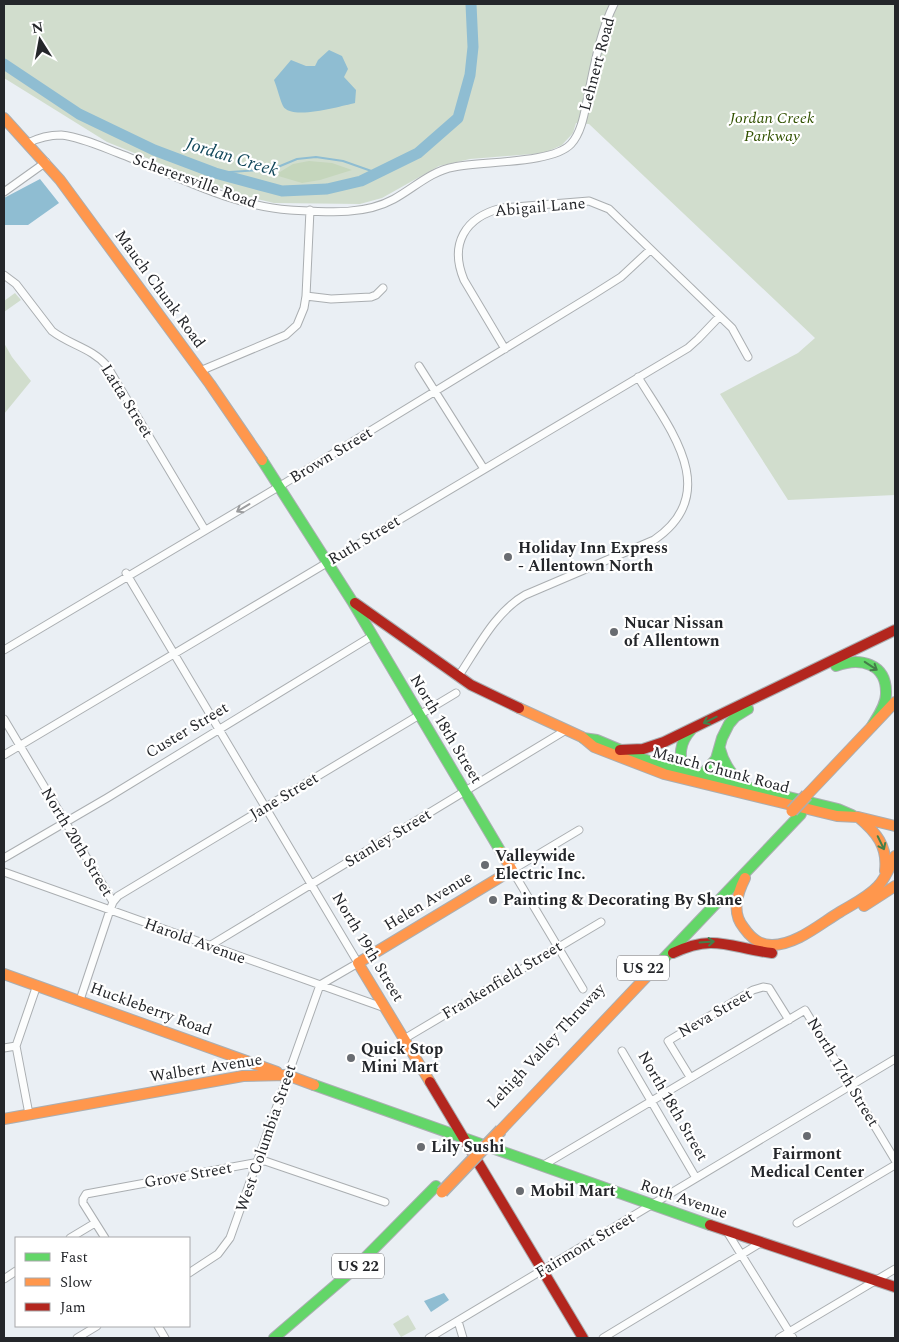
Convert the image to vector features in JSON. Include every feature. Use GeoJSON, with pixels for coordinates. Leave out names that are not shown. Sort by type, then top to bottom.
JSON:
{"type":"FeatureCollection","features":[{"type":"Feature","properties":{"kind":"main road","name":"Mauch Chunk Road"},"geometry":{"type":"LineString","coordinates":[[4,118],[46,162],[200,371],[280,486]]}},
{"type":"Feature","properties":{"kind":"main road","name":"North 18th Street"},"geometry":{"type":"LineString","coordinates":[[280,486],[328,561],[512,870]]}},
{"type":"Feature","properties":{"kind":"main road","name":"Mauch Chunk Road"},"geometry":{"type":"LineString","coordinates":[[352,601],[458,677],[501,700],[582,737],[597,740],[692,776],[836,816],[858,817]]}},
{"type":"Feature","properties":{"kind":"main road","name":"Custer Street"},"geometry":{"type":"LineString","coordinates":[[372,636],[386,626]]}},
{"type":"Feature","properties":{"kind":"main road"},"geometry":{"type":"LineString","coordinates":[[620,750],[637,750],[654,746],[895,630]]}},
{"type":"Feature","properties":{"kind":"main road"},"geometry":{"type":"LineString","coordinates":[[693,728],[683,740],[680,749],[680,760],[692,776],[714,763],[729,724],[746,710],[839,664],[851,661],[869,664],[878,672],[884,682],[885,698],[872,726]]}},
{"type":"Feature","properties":{"kind":"main road","name":"Lehigh Valley Thruway"},"geometry":{"type":"LineString","coordinates":[[812,796],[895,702]]}},
{"type":"Feature","properties":{"kind":"main road","name":"Lehigh Valley Thruway"},"geometry":{"type":"LineString","coordinates":[[287,1338],[358,1278],[439,1189],[796,812],[895,714]]}},
{"type":"Feature","properties":{"kind":"main road","name":"Mauch Chunk Road"},"geometry":{"type":"LineString","coordinates":[[582,737],[594,747],[664,774],[692,776],[745,786],[838,809],[858,817],[895,826]]}},
{"type":"Feature","properties":{"kind":"main road"},"geometry":{"type":"LineString","coordinates":[[720,746],[727,770],[745,786]]}},
{"type":"Feature","properties":{"kind":"main road","name":"Lehigh Valley Thruway"},"geometry":{"type":"LineString","coordinates":[[498,1127],[662,960],[750,867],[796,812]]}},
{"type":"Feature","properties":{"kind":"main road"},"geometry":{"type":"LineString","coordinates":[[858,817],[875,832],[884,846],[886,863],[884,877]]}},
{"type":"Feature","properties":{"kind":"main road"},"geometry":{"type":"LineString","coordinates":[[750,867],[738,893],[736,912],[746,933],[757,941],[770,945],[783,944],[796,939],[870,893],[884,877],[895,856]]}},
{"type":"Feature","properties":{"kind":"main road","name":"Helen Avenue"},"geometry":{"type":"LineString","coordinates":[[358,962],[512,870]]}},
{"type":"Feature","properties":{"kind":"main road"},"geometry":{"type":"LineString","coordinates":[[884,893],[895,882]]}},
{"type":"Feature","properties":{"kind":"main road"},"geometry":{"type":"LineString","coordinates":[[662,960],[689,945],[705,941],[722,942],[769,952],[790,950],[895,886]]}},
{"type":"Feature","properties":{"kind":"main road","name":"North 19th Street"},"geometry":{"type":"LineString","coordinates":[[358,962],[583,1338]]}},
{"type":"Feature","properties":{"kind":"main road","name":"Huckleberry Road"},"geometry":{"type":"LineString","coordinates":[[4,974],[287,1075]]}},
{"type":"Feature","properties":{"kind":"main road","name":"Walbert Avenue"},"geometry":{"type":"LineString","coordinates":[[4,1119],[243,1076],[287,1075],[464,1138]]}},
{"type":"Feature","properties":{"kind":"main road","name":"Roth Avenue"},"geometry":{"type":"LineString","coordinates":[[464,1138],[650,1205],[895,1287]]}},
{"type":"Feature","properties":{"kind":"main road","name":"Lehigh Valley Thruway"},"geometry":{"type":"LineString","coordinates":[[274,1338],[352,1272],[439,1189]]}},
{"type":"Feature","properties":{"kind":"street","name":"Lehnert Road"},"geometry":{"type":"LineString","coordinates":[[580,126],[594,65],[614,4]]}},
{"type":"Feature","properties":{"kind":"street","name":"Scherersville Road"},"geometry":{"type":"LineString","coordinates":[[28,143],[41,137],[67,136],[96,144],[244,201],[269,207],[355,211],[374,207],[395,198],[444,169],[547,156],[566,148],[576,137],[580,126]]}},
{"type":"Feature","properties":{"kind":"street"},"geometry":{"type":"LineString","coordinates":[[4,192],[46,162]]}},
{"type":"Feature","properties":{"kind":"street","name":"Abigail Lane"},"geometry":{"type":"LineString","coordinates":[[505,349],[464,280],[460,268],[458,248],[465,232],[476,219],[488,212],[502,208],[589,201],[609,209],[732,328],[748,357]]}},
{"type":"Feature","properties":{"kind":"street"},"geometry":{"type":"LineString","coordinates":[[200,371],[286,335],[292,331],[301,319],[306,296],[310,210]]}},
{"type":"Feature","properties":{"kind":"street","name":"Brown Street"},"geometry":{"type":"LineString","coordinates":[[4,650],[127,575],[280,486],[505,349],[621,277],[650,250]]}},
{"type":"Feature","properties":{"kind":"street","name":"Latta Street"},"geometry":{"type":"LineString","coordinates":[[4,275],[16,284],[52,331],[91,352],[107,366],[205,530]]}},
{"type":"Feature","properties":{"kind":"street"},"geometry":{"type":"LineString","coordinates":[[306,296],[331,299],[371,297],[383,288]]}},
{"type":"Feature","properties":{"kind":"street","name":"Ruth Street"},"geometry":{"type":"LineString","coordinates":[[4,755],[688,348],[719,317]]}},
{"type":"Feature","properties":{"kind":"street"},"geometry":{"type":"LineString","coordinates":[[419,366],[484,469]]}},
{"type":"Feature","properties":{"kind":"street"},"geometry":{"type":"LineString","coordinates":[[458,677],[501,614],[511,604],[525,595],[644,545],[658,537],[671,526],[682,510],[688,491],[688,474],[683,458],[672,432],[638,378]]}},
{"type":"Feature","properties":{"kind":"street","name":"North 19th Street"},"geometry":{"type":"LineString","coordinates":[[127,575],[358,962]]}},
{"type":"Feature","properties":{"kind":"street","name":"Custer Street"},"geometry":{"type":"LineString","coordinates":[[4,858],[372,636]]}},
{"type":"Feature","properties":{"kind":"street","name":"Jane Street"},"geometry":{"type":"LineString","coordinates":[[113,902],[118,896],[456,693]]}},
{"type":"Feature","properties":{"kind":"street","name":"North 20th Street"},"geometry":{"type":"LineString","coordinates":[[4,719],[113,902],[80,1000]]}},
{"type":"Feature","properties":{"kind":"street","name":"Stanley Street"},"geometry":{"type":"LineString","coordinates":[[210,945],[566,730]]}},
{"type":"Feature","properties":{"kind":"street","name":"Helen Avenue"},"geometry":{"type":"LineString","coordinates":[[512,870],[579,830]]}},
{"type":"Feature","properties":{"kind":"street","name":"North 18th Street"},"geometry":{"type":"LineString","coordinates":[[512,870],[583,989]]}},
{"type":"Feature","properties":{"kind":"street","name":"Harold Avenue"},"geometry":{"type":"LineString","coordinates":[[4,872],[386,1008]]}},
{"type":"Feature","properties":{"kind":"street","name":"Frankenfield Street"},"geometry":{"type":"LineString","coordinates":[[404,1039],[601,922]]}},
{"type":"Feature","properties":{"kind":"street","name":"Helen Avenue"},"geometry":{"type":"LineString","coordinates":[[320,985],[358,962]]}},
{"type":"Feature","properties":{"kind":"street"},"geometry":{"type":"LineString","coordinates":[[28,1114],[16,1046],[37,985]]}},
{"type":"Feature","properties":{"kind":"street","name":"West Columbia Street"},"geometry":{"type":"LineString","coordinates":[[190,1272],[210,1261],[225,1247],[239,1216],[320,985]]}},
{"type":"Feature","properties":{"kind":"street","name":"Neva Street"},"geometry":{"type":"LineString","coordinates":[[690,1078],[668,1040],[757,988],[763,987],[768,988],[789,1020]]}},
{"type":"Feature","properties":{"kind":"street","name":"North 17th Street"},"geometry":{"type":"LineString","coordinates":[[789,1020],[805,1010],[895,1160]]}},
{"type":"Feature","properties":{"kind":"street"},"geometry":{"type":"LineString","coordinates":[[542,1166],[789,1020]]}},
{"type":"Feature","properties":{"kind":"street"},"geometry":{"type":"LineString","coordinates":[[4,1048],[16,1046]]}},
{"type":"Feature","properties":{"kind":"street","name":"North 18th Street"},"geometry":{"type":"LineString","coordinates":[[622,1051],[696,1178]]}},
{"type":"Feature","properties":{"kind":"street","name":"Fairmont Street"},"geometry":{"type":"LineString","coordinates":[[429,1338],[895,1059]]}},
{"type":"Feature","properties":{"kind":"street","name":"Grove Street"},"geometry":{"type":"LineString","coordinates":[[95,1222],[83,1203],[82,1199],[86,1194],[265,1161],[385,1202]]}},
{"type":"Feature","properties":{"kind":"street"},"geometry":{"type":"LineString","coordinates":[[797,1224],[895,1165]]}},
{"type":"Feature","properties":{"kind":"street"},"geometry":{"type":"LineString","coordinates":[[72,1237],[95,1222],[104,1237]]}},
{"type":"Feature","properties":{"kind":"street"},"geometry":{"type":"LineString","coordinates":[[726,1230],[791,1335]]}},
{"type":"Feature","properties":{"kind":"street"},"geometry":{"type":"LineString","coordinates":[[603,1338],[762,1242]]}},
{"type":"Feature","properties":{"kind":"street"},"geometry":{"type":"LineString","coordinates":[[779,1338],[791,1335],[895,1269]]}},
{"type":"Feature","properties":{"kind":"street"},"geometry":{"type":"LineString","coordinates":[[4,1279],[15,1272]]}},
{"type":"Feature","properties":{"kind":"street"},"geometry":{"type":"LineString","coordinates":[[458,1321],[463,1338]]}},
{"type":"Feature","properties":{"kind":"street"},"geometry":{"type":"LineString","coordinates":[[77,1338],[95,1327]]}},
{"type":"Feature","properties":{"kind":"street"},"geometry":{"type":"LineString","coordinates":[[159,1327],[165,1338]]}},
{"type":"Feature","properties":{"kind":"green space","name":"Jordan Creek Parkway"},"geometry":{"type":"Polygon","coordinates":[[[4,4],[895,4],[895,495],[788,500],[720,394],[798,353],[815,338],[589,124],[576,123],[573,133],[562,145],[544,153],[470,159],[439,166],[382,198],[360,204],[274,203],[236,194],[107,142],[4,78],[4,4]]]}},
{"type":"Feature","properties":{"kind":"green space"},"geometry":{"type":"Polygon","coordinates":[[[309,161],[332,163],[352,170],[320,180],[302,183],[275,175],[293,164],[309,161]]]}},
{"type":"Feature","properties":{"kind":"green space"},"geometry":{"type":"Polygon","coordinates":[[[15,293],[21,300],[4,312],[4,301],[15,293]]]}},
{"type":"Feature","properties":{"kind":"green space"},"geometry":{"type":"Polygon","coordinates":[[[4,343],[12,357],[31,381],[4,414],[4,343]]]}},
{"type":"Feature","properties":{"kind":"green space"},"geometry":{"type":"Polygon","coordinates":[[[408,1315],[416,1329],[401,1337],[393,1324],[408,1315]]]}},
{"type":"Feature","properties":{"kind":"water"},"geometry":{"type":"Polygon","coordinates":[[[329,50],[342,56],[348,69],[344,77],[356,90],[355,103],[317,111],[296,112],[288,110],[283,106],[274,80],[291,60],[306,66],[315,66],[318,60],[329,50]]]}},
{"type":"Feature","properties":{"kind":"water"},"geometry":{"type":"Polygon","coordinates":[[[40,179],[59,203],[28,225],[4,225],[4,198],[40,179]]]}},
{"type":"Feature","properties":{"kind":"water"},"geometry":{"type":"Polygon","coordinates":[[[444,1293],[449,1300],[431,1312],[424,1301],[444,1293]]]}},
{"type":"Feature","properties":{"kind":"waterway","name":"Jordan Creek"},"geometry":{"type":"LineString","coordinates":[[4,64],[79,114],[154,150],[215,173],[282,191],[327,189],[361,181],[418,153],[458,118],[470,75],[473,47],[471,4]]}},
{"type":"Feature","properties":{"kind":"waterway"},"geometry":{"type":"LineString","coordinates":[[215,173],[273,169],[297,159],[316,157],[343,161],[377,173]]}},
{"type":"Feature","properties":{"kind":"traffic: fast"},"geometry":{"type":"LineString","coordinates":[[262,460],[352,601],[501,852]]}},
{"type":"Feature","properties":{"kind":"traffic: fast"},"geometry":{"type":"LineString","coordinates":[[836,666],[845,663],[863,663],[877,669],[882,675],[886,698],[872,726]]}},
{"type":"Feature","properties":{"kind":"traffic: fast"},"geometry":{"type":"LineString","coordinates":[[701,776],[716,759],[722,738],[729,724],[735,717],[748,709]]}},
{"type":"Feature","properties":{"kind":"traffic: fast"},"geometry":{"type":"LineString","coordinates":[[684,772],[681,750],[684,740],[691,730]]}},
{"type":"Feature","properties":{"kind":"traffic: fast"},"geometry":{"type":"LineString","coordinates":[[583,738],[597,740],[640,758],[677,770],[838,809],[852,815]]}},
{"type":"Feature","properties":{"kind":"traffic: fast"},"geometry":{"type":"LineString","coordinates":[[720,749],[729,770],[745,786]]}},
{"type":"Feature","properties":{"kind":"traffic: fast"},"geometry":{"type":"LineString","coordinates":[[648,975],[801,814]]}},
{"type":"Feature","properties":{"kind":"traffic: fast"},"geometry":{"type":"LineString","coordinates":[[314,1085],[710,1225]]}},
{"type":"Feature","properties":{"kind":"traffic: fast"},"geometry":{"type":"LineString","coordinates":[[274,1338],[352,1271],[436,1186]]}},
{"type":"Feature","properties":{"kind":"traffic: slow"},"geometry":{"type":"LineString","coordinates":[[4,118],[60,180],[210,384],[262,460]]}},
{"type":"Feature","properties":{"kind":"traffic: slow"},"geometry":{"type":"LineString","coordinates":[[807,795],[895,702]]}},
{"type":"Feature","properties":{"kind":"traffic: slow"},"geometry":{"type":"LineString","coordinates":[[519,708],[582,737],[594,747],[664,774],[837,816],[858,817],[895,826]]}},
{"type":"Feature","properties":{"kind":"traffic: slow"},"geometry":{"type":"LineString","coordinates":[[792,811],[807,795]]}},
{"type":"Feature","properties":{"kind":"traffic: slow"},"geometry":{"type":"LineString","coordinates":[[858,817],[870,828],[883,847],[885,871]]}},
{"type":"Feature","properties":{"kind":"traffic: slow"},"geometry":{"type":"LineString","coordinates":[[430,1082],[358,963],[512,870],[501,852]]}},
{"type":"Feature","properties":{"kind":"traffic: slow"},"geometry":{"type":"LineString","coordinates":[[745,878],[738,897],[736,910],[740,922],[750,935],[759,942],[767,945],[781,944],[790,942],[808,933],[870,894],[888,872],[895,856]]}},
{"type":"Feature","properties":{"kind":"traffic: slow"},"geometry":{"type":"LineString","coordinates":[[864,906],[895,886]]}},
{"type":"Feature","properties":{"kind":"traffic: slow"},"geometry":{"type":"LineString","coordinates":[[4,974],[277,1072]]}},
{"type":"Feature","properties":{"kind":"traffic: slow"},"geometry":{"type":"LineString","coordinates":[[501,1130],[648,975]]}},
{"type":"Feature","properties":{"kind":"traffic: slow"},"geometry":{"type":"LineString","coordinates":[[4,1119],[243,1076],[287,1075],[314,1085]]}},
{"type":"Feature","properties":{"kind":"traffic: slow"},"geometry":{"type":"LineString","coordinates":[[442,1192],[501,1130]]}},
{"type":"Feature","properties":{"kind":"traffic: jam"},"geometry":{"type":"LineString","coordinates":[[355,603],[471,685],[519,708]]}},
{"type":"Feature","properties":{"kind":"traffic: jam"},"geometry":{"type":"LineString","coordinates":[[620,750],[643,749],[664,742],[895,630]]}},
{"type":"Feature","properties":{"kind":"traffic: jam"},"geometry":{"type":"LineString","coordinates":[[673,953],[688,947],[712,943],[772,953]]}},
{"type":"Feature","properties":{"kind":"traffic: jam"},"geometry":{"type":"LineString","coordinates":[[430,1082],[583,1338]]}},
{"type":"Feature","properties":{"kind":"traffic: jam"},"geometry":{"type":"LineString","coordinates":[[710,1225],[895,1287]]}},
{"type":"Feature","properties":{"kind":"place","name":"Holiday Inn Express - Allentown North"},"geometry":{"type":"Point","coordinates":[508,557]}},
{"type":"Feature","properties":{"kind":"place","name":"Nucar Nissan of Allentown"},"geometry":{"type":"Point","coordinates":[614,632]}},
{"type":"Feature","properties":{"kind":"place","name":"Valleywide Electric Inc."},"geometry":{"type":"Point","coordinates":[485,865]}},
{"type":"Feature","properties":{"kind":"place","name":"Painting & Decorating By Shane"},"geometry":{"type":"Point","coordinates":[493,900]}},
{"type":"Feature","properties":{"kind":"place","name":"Quick Stop Mini Mart"},"geometry":{"type":"Point","coordinates":[351,1058]}},
{"type":"Feature","properties":{"kind":"place","name":"Fairmont Medical Center"},"geometry":{"type":"Point","coordinates":[807,1136]}},
{"type":"Feature","properties":{"kind":"place","name":"Lily Sushi"},"geometry":{"type":"Point","coordinates":[421,1147]}},
{"type":"Feature","properties":{"kind":"place","name":"Mobil Mart"},"geometry":{"type":"Point","coordinates":[520,1191]}}]}
